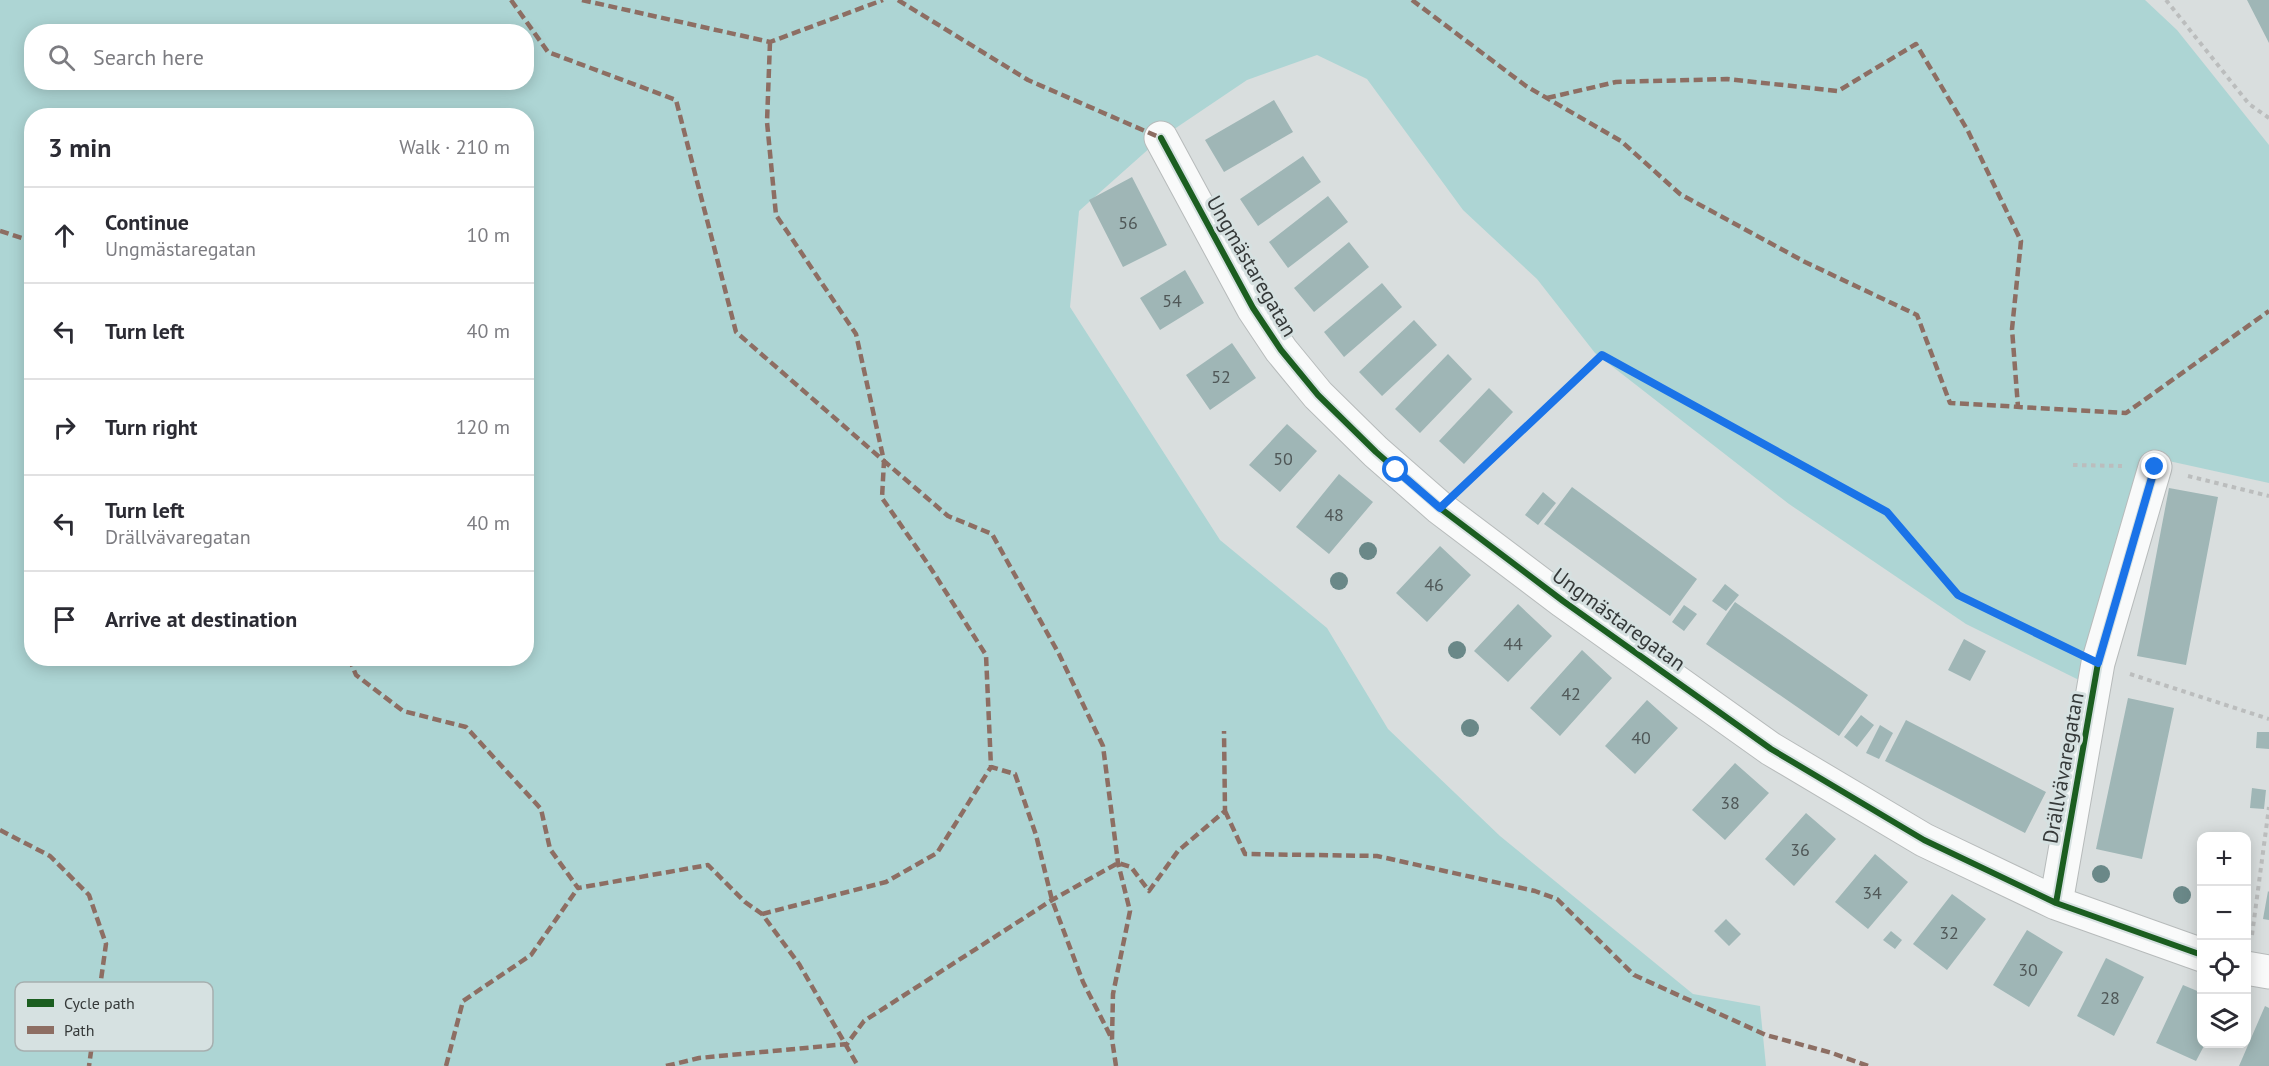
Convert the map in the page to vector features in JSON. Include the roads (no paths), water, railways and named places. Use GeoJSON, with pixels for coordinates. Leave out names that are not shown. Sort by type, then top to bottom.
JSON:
{"type":"FeatureCollection","features":[{"type":"Feature","properties":{"kind":"street","name":"Ungmästaregatan"},"geometry":{"type":"LineString","coordinates":[[1161,138],[1253,308],[1281,350],[1318,395],[1376,452],[1440,508],[1573,608],[1770,748],[1924,840],[2056,903],[2197,952]]}},
{"type":"Feature","properties":{"kind":"street","name":"Drällvävaregatan"},"geometry":{"type":"LineString","coordinates":[[2056,903],[2098,663],[2155,467]]}}]}
